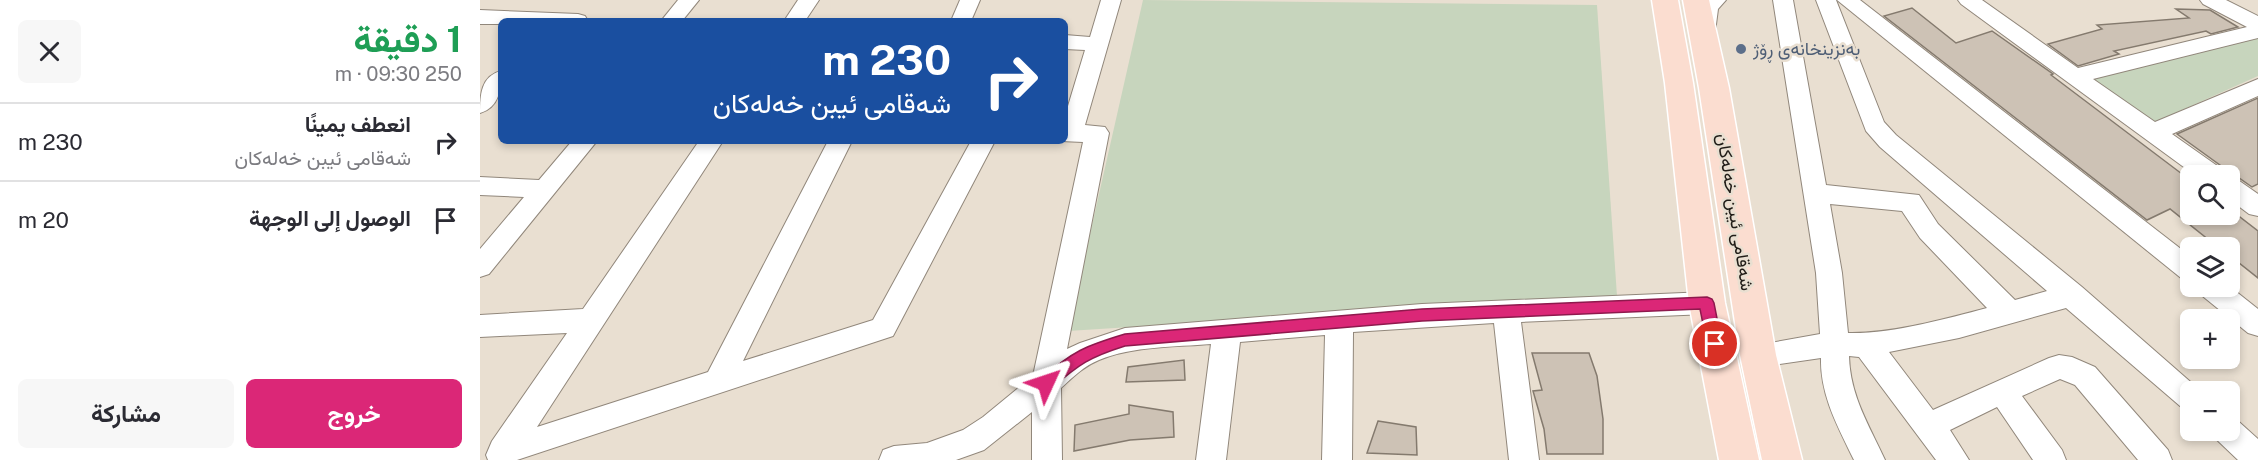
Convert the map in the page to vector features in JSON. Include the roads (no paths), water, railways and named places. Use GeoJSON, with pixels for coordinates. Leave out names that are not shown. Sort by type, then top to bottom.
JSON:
{"type":"FeatureCollection","features":[{"type":"Feature","properties":{"kind":"main road","name":"شەقامی ئیبن خەلەکان"},"geometry":{"type":"LineString","coordinates":[[1665,0],[1707,303],[1739,460]]}},
{"type":"Feature","properties":{"kind":"main road","name":"شەقامی ئیبن خەلەکان"},"geometry":{"type":"LineString","coordinates":[[1696,0],[1714,88],[1758,355],[1782,460]]}},
{"type":"Feature","properties":{"kind":"main road"},"geometry":{"type":"LineString","coordinates":[[1678,83],[1714,88]]}},
{"type":"Feature","properties":{"kind":"street"},"geometry":{"type":"LineString","coordinates":[[480,3],[483,0]]}},
{"type":"Feature","properties":{"kind":"street"},"geometry":{"type":"LineString","coordinates":[[573,18],[588,0]]}},
{"type":"Feature","properties":{"kind":"street"},"geometry":{"type":"LineString","coordinates":[[674,18],[689,0]]}},
{"type":"Feature","properties":{"kind":"street"},"geometry":{"type":"LineString","coordinates":[[796,18],[809,0]]}},
{"type":"Feature","properties":{"kind":"street"},"geometry":{"type":"LineString","coordinates":[[962,18],[970,0]]}},
{"type":"Feature","properties":{"kind":"street"},"geometry":{"type":"LineString","coordinates":[[1047,460],[1046,383],[1097,133],[1068,134],[1111,0]]}},
{"type":"Feature","properties":{"kind":"street"},"geometry":{"type":"LineString","coordinates":[[1704,32],[1708,7],[1716,0]]}},
{"type":"Feature","properties":{"kind":"street"},"geometry":{"type":"LineString","coordinates":[[1783,0],[1829,273],[1835,344],[1834,377],[1846,413],[1870,460]]}},
{"type":"Feature","properties":{"kind":"street"},"geometry":{"type":"LineString","coordinates":[[1826,0],[1874,125],[1888,141],[2180,388]]}},
{"type":"Feature","properties":{"kind":"street"},"geometry":{"type":"LineString","coordinates":[[1847,0],[2180,264]]}},
{"type":"Feature","properties":{"kind":"street"},"geometry":{"type":"LineString","coordinates":[[1968,0],[2199,165]]}},
{"type":"Feature","properties":{"kind":"street"},"geometry":{"type":"LineString","coordinates":[[2210,0],[2258,24]]}},
{"type":"Feature","properties":{"kind":"street"},"geometry":{"type":"LineString","coordinates":[[480,17],[502,18]]}},
{"type":"Feature","properties":{"kind":"street"},"geometry":{"type":"LineString","coordinates":[[2075,76],[2258,31]]}},
{"type":"Feature","properties":{"kind":"street"},"geometry":{"type":"LineString","coordinates":[[1068,42],[1098,44]]}},
{"type":"Feature","properties":{"kind":"street"},"geometry":{"type":"LineString","coordinates":[[480,105],[498,82]]}},
{"type":"Feature","properties":{"kind":"street"},"geometry":{"type":"LineString","coordinates":[[2154,132],[2258,87]]}},
{"type":"Feature","properties":{"kind":"street"},"geometry":{"type":"LineString","coordinates":[[480,267],[582,144]]}},
{"type":"Feature","properties":{"kind":"street"},"geometry":{"type":"LineString","coordinates":[[501,456],[709,144]]}},
{"type":"Feature","properties":{"kind":"street"},"geometry":{"type":"LineString","coordinates":[[718,382],[838,144]]}},
{"type":"Feature","properties":{"kind":"street"},"geometry":{"type":"LineString","coordinates":[[501,456],[883,328],[981,144]]}},
{"type":"Feature","properties":{"kind":"street"},"geometry":{"type":"LineString","coordinates":[[480,186],[545,189]]}},
{"type":"Feature","properties":{"kind":"street"},"geometry":{"type":"LineString","coordinates":[[1816,193],[1910,202],[1929,231],[2010,313]]}},
{"type":"Feature","properties":{"kind":"street"},"geometry":{"type":"LineString","coordinates":[[1758,355],[1835,344],[1867,345],[1959,327],[2072,295]]}},
{"type":"Feature","properties":{"kind":"street"},"geometry":{"type":"LineString","coordinates":[[2223,297],[2258,325]]}},
{"type":"Feature","properties":{"kind":"street"},"geometry":{"type":"LineString","coordinates":[[894,460],[927,457],[973,440],[1073,360],[1107,344],[1125,340],[1339,321],[1506,311],[1707,303]]}},
{"type":"Feature","properties":{"kind":"street"},"geometry":{"type":"LineString","coordinates":[[1506,311],[1524,460]]}},
{"type":"Feature","properties":{"kind":"street"},"geometry":{"type":"LineString","coordinates":[[480,326],[591,320]]}},
{"type":"Feature","properties":{"kind":"street"},"geometry":{"type":"LineString","coordinates":[[1337,460],[1339,321]]}},
{"type":"Feature","properties":{"kind":"street"},"geometry":{"type":"LineString","coordinates":[[1211,460],[1227,332]]}},
{"type":"Feature","properties":{"kind":"street"},"geometry":{"type":"LineString","coordinates":[[1867,345],[1954,460]]}},
{"type":"Feature","properties":{"kind":"street"},"geometry":{"type":"LineString","coordinates":[[1929,426],[2059,367],[2072,369],[2085,376],[2157,460]]}},
{"type":"Feature","properties":{"kind":"street"},"geometry":{"type":"LineString","coordinates":[[2002,391],[2051,460]]}},
{"type":"Feature","properties":{"kind":"street"},"geometry":{"type":"LineString","coordinates":[[2237,441],[2250,456]]}},
{"type":"Feature","properties":{"kind":"place","name":"بەنزینخانەی ڕۆژ"},"geometry":{"type":"Point","coordinates":[1741,49]}}]}
